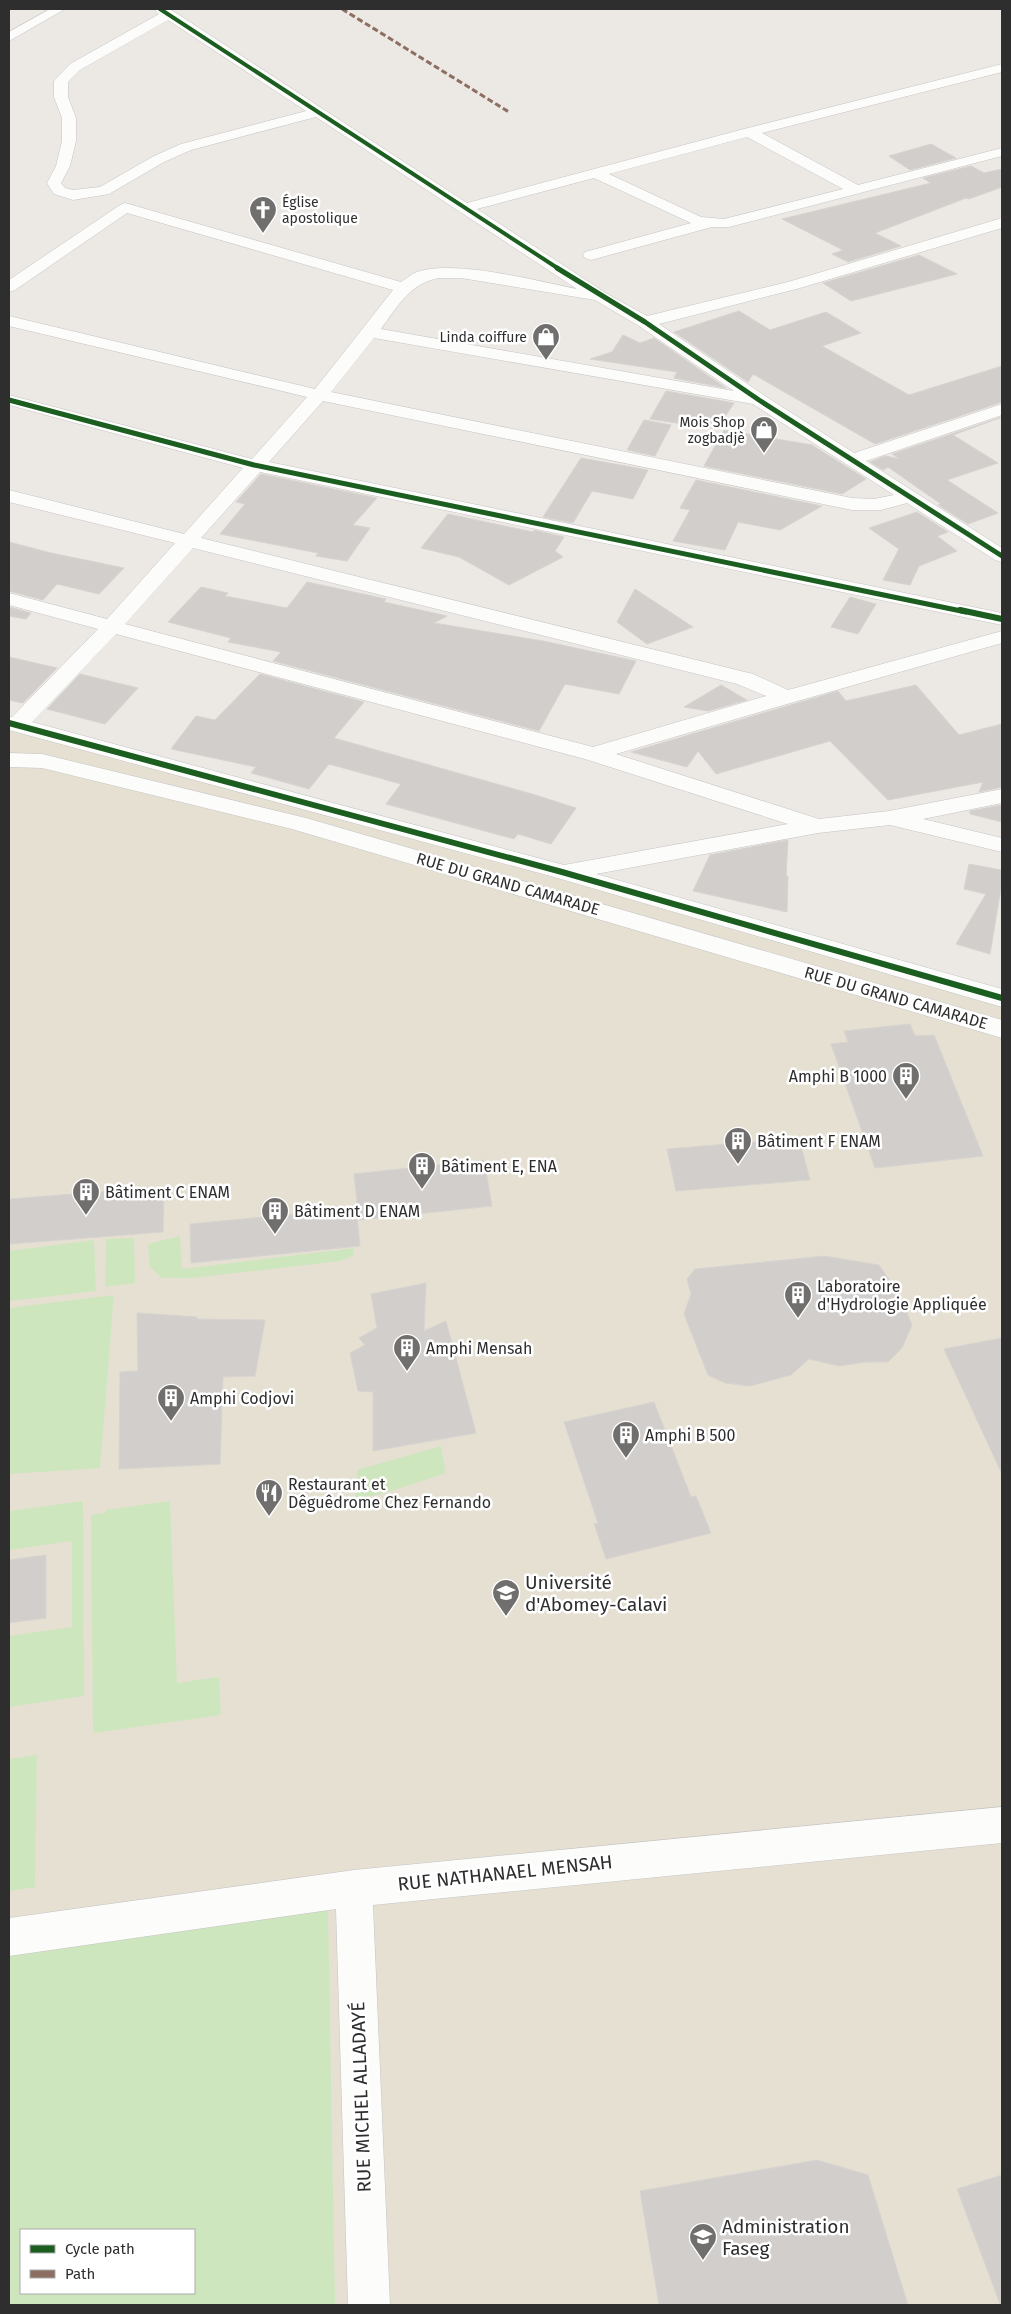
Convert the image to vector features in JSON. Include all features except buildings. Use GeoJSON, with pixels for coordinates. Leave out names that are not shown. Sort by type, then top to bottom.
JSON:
{"type":"FeatureCollection","features":[{"type":"Feature","properties":{"kind":"street"},"geometry":{"type":"LineString","coordinates":[[9,38],[59,9]]}},
{"type":"Feature","properties":{"kind":"street"},"geometry":{"type":"LineString","coordinates":[[318,112],[186,147],[159,159],[104,191],[93,194],[74,195],[59,191],[54,183],[63,166],[69,141],[69,118],[61,97],[61,81],[75,67],[164,11],[603,298],[645,322],[759,400],[1002,556]]}},
{"type":"Feature","properties":{"kind":"street"},"geometry":{"type":"LineString","coordinates":[[465,208],[749,132],[1002,68]]}},
{"type":"Feature","properties":{"kind":"street"},"geometry":{"type":"LineString","coordinates":[[749,132],[857,190]]}},
{"type":"Feature","properties":{"kind":"street"},"geometry":{"type":"LineString","coordinates":[[595,173],[698,221],[724,224],[1002,152]]}},
{"type":"Feature","properties":{"kind":"street"},"geometry":{"type":"LineString","coordinates":[[93,194],[125,208],[403,288]]}},
{"type":"Feature","properties":{"kind":"street"},"geometry":{"type":"LineString","coordinates":[[9,287],[125,208]]}},
{"type":"Feature","properties":{"kind":"street"},"geometry":{"type":"LineString","coordinates":[[591,255],[710,223]]}},
{"type":"Feature","properties":{"kind":"street"},"geometry":{"type":"LineString","coordinates":[[645,322],[794,284],[1002,223]]}},
{"type":"Feature","properties":{"kind":"street"},"geometry":{"type":"LineString","coordinates":[[13,724],[111,627],[188,542],[254,465],[319,395],[403,288],[421,276],[439,273],[461,273],[603,298]]}},
{"type":"Feature","properties":{"kind":"street"},"geometry":{"type":"LineString","coordinates":[[9,321],[319,395],[852,504],[874,506],[892,504],[909,496]]}},
{"type":"Feature","properties":{"kind":"street"},"geometry":{"type":"LineString","coordinates":[[370,332],[759,400]]}},
{"type":"Feature","properties":{"kind":"street"},"geometry":{"type":"LineString","coordinates":[[9,400],[254,465],[1002,618]]}},
{"type":"Feature","properties":{"kind":"street"},"geometry":{"type":"LineString","coordinates":[[853,459],[1002,409]]}},
{"type":"Feature","properties":{"kind":"street"},"geometry":{"type":"LineString","coordinates":[[9,496],[745,679],[786,697]]}},
{"type":"Feature","properties":{"kind":"street"},"geometry":{"type":"LineString","coordinates":[[9,599],[593,754],[818,826]]}},
{"type":"Feature","properties":{"kind":"street"},"geometry":{"type":"LineString","coordinates":[[593,754],[786,697],[1002,638]]}},
{"type":"Feature","properties":{"kind":"street"},"geometry":{"type":"LineString","coordinates":[[13,724],[562,872],[1002,998]]}},
{"type":"Feature","properties":{"kind":"street","name":"RUE DU GRAND CAMARADE"},"geometry":{"type":"LineString","coordinates":[[9,760],[42,761],[298,823],[1002,1029]]}},
{"type":"Feature","properties":{"kind":"street"},"geometry":{"type":"LineString","coordinates":[[562,872],[818,826],[889,818],[1002,796]]}},
{"type":"Feature","properties":{"kind":"street"},"geometry":{"type":"LineString","coordinates":[[889,818],[1002,845]]}},
{"type":"Feature","properties":{"kind":"street","name":"RUE NATHANAEL MENSAH"},"geometry":{"type":"LineString","coordinates":[[9,1937],[354,1888],[1002,1824]]}},
{"type":"Feature","properties":{"kind":"street","name":"RUE MICHEL ALLADAYÉ"},"geometry":{"type":"LineString","coordinates":[[354,1888],[368,2305]]}},
{"type":"Feature","properties":{"kind":"shaded area","name":"Université d'Abomey-Calavi"},"geometry":{"type":"Polygon","coordinates":[[[9,726],[606,889],[1002,1003],[1002,2305],[9,2305],[9,726]]]}},
{"type":"Feature","properties":{"kind":"green space"},"geometry":{"type":"Polygon","coordinates":[[[180,1236],[182,1269],[354,1248],[353,1256],[340,1261],[192,1278],[162,1278],[150,1267],[148,1244],[180,1236]]]}},
{"type":"Feature","properties":{"kind":"green space"},"geometry":{"type":"Polygon","coordinates":[[[134,1238],[135,1283],[105,1287],[106,1239],[134,1238]]]}},
{"type":"Feature","properties":{"kind":"green space"},"geometry":{"type":"Polygon","coordinates":[[[94,1240],[96,1291],[9,1301],[9,1251],[94,1240]]]}},
{"type":"Feature","properties":{"kind":"green space"},"geometry":{"type":"Polygon","coordinates":[[[114,1295],[100,1468],[9,1474],[9,1308],[114,1295]]]}},
{"type":"Feature","properties":{"kind":"green space"},"geometry":{"type":"Polygon","coordinates":[[[441,1446],[446,1473],[388,1492],[355,1500],[357,1470],[441,1446]]]}},
{"type":"Feature","properties":{"kind":"green space"},"geometry":{"type":"Polygon","coordinates":[[[83,1501],[84,1696],[9,1707],[9,1636],[72,1627],[72,1541],[9,1550],[9,1511],[83,1501]]]}},
{"type":"Feature","properties":{"kind":"green space"},"geometry":{"type":"Polygon","coordinates":[[[170,1501],[177,1683],[219,1677],[221,1715],[93,1733],[91,1515],[106,1513],[106,1510],[170,1501]]]}},
{"type":"Feature","properties":{"kind":"green space"},"geometry":{"type":"Polygon","coordinates":[[[37,1755],[35,1887],[9,1891],[9,1759],[37,1755]]]}},
{"type":"Feature","properties":{"kind":"green space"},"geometry":{"type":"Polygon","coordinates":[[[328,1906],[335,2305],[9,2305],[9,1954],[328,1906]]]}},
{"type":"Feature","properties":{"kind":"marked path"},"geometry":{"type":"LineString","coordinates":[[342,9],[509,112]]}},
{"type":"Feature","properties":{"kind":"cycle path"},"geometry":{"type":"LineString","coordinates":[[160,9],[603,298],[645,322],[759,400],[1002,556]]}},
{"type":"Feature","properties":{"kind":"cycle path"},"geometry":{"type":"LineString","coordinates":[[9,400],[254,465],[1002,619]]}},
{"type":"Feature","properties":{"kind":"cycle path"},"geometry":{"type":"LineString","coordinates":[[9,723],[562,872],[1002,998]]}},
{"type":"Feature","properties":{"kind":"place","name":"Église apostolique"},"geometry":{"type":"Point","coordinates":[263,234]}},
{"type":"Feature","properties":{"kind":"place","name":"Linda coiffure"},"geometry":{"type":"Point","coordinates":[546,361]}},
{"type":"Feature","properties":{"kind":"place","name":"Mois Shop zogbadjè"},"geometry":{"type":"Point","coordinates":[764,454]}},
{"type":"Feature","properties":{"kind":"place","name":"Amphi B 1000"},"geometry":{"type":"Point","coordinates":[906,1100]}},
{"type":"Feature","properties":{"kind":"place","name":"Bâtiment F ENAM"},"geometry":{"type":"Point","coordinates":[738,1165]}},
{"type":"Feature","properties":{"kind":"place","name":"Bâtiment E, ENA"},"geometry":{"type":"Point","coordinates":[422,1190]}},
{"type":"Feature","properties":{"kind":"place","name":"Bâtiment C ENAM"},"geometry":{"type":"Point","coordinates":[86,1216]}},
{"type":"Feature","properties":{"kind":"place","name":"Bâtiment D ENAM"},"geometry":{"type":"Point","coordinates":[275,1235]}},
{"type":"Feature","properties":{"kind":"place","name":"Laboratoire d'Hydrologie Appliquée"},"geometry":{"type":"Point","coordinates":[798,1319]}},
{"type":"Feature","properties":{"kind":"place","name":"Amphi Mensah"},"geometry":{"type":"Point","coordinates":[407,1372]}},
{"type":"Feature","properties":{"kind":"place","name":"Amphi Codjovi"},"geometry":{"type":"Point","coordinates":[171,1422]}},
{"type":"Feature","properties":{"kind":"place","name":"Amphi B 500"},"geometry":{"type":"Point","coordinates":[626,1459]}},
{"type":"Feature","properties":{"kind":"place","name":"Restaurant et Dêguêdrome Chez Fernando"},"geometry":{"type":"Point","coordinates":[269,1517]}},
{"type":"Feature","properties":{"kind":"place","name":"Université d'Abomey-Calavi"},"geometry":{"type":"Point","coordinates":[506,1617]}},
{"type":"Feature","properties":{"kind":"place","name":"Administration Faseg"},"geometry":{"type":"Point","coordinates":[703,2261]}}]}
